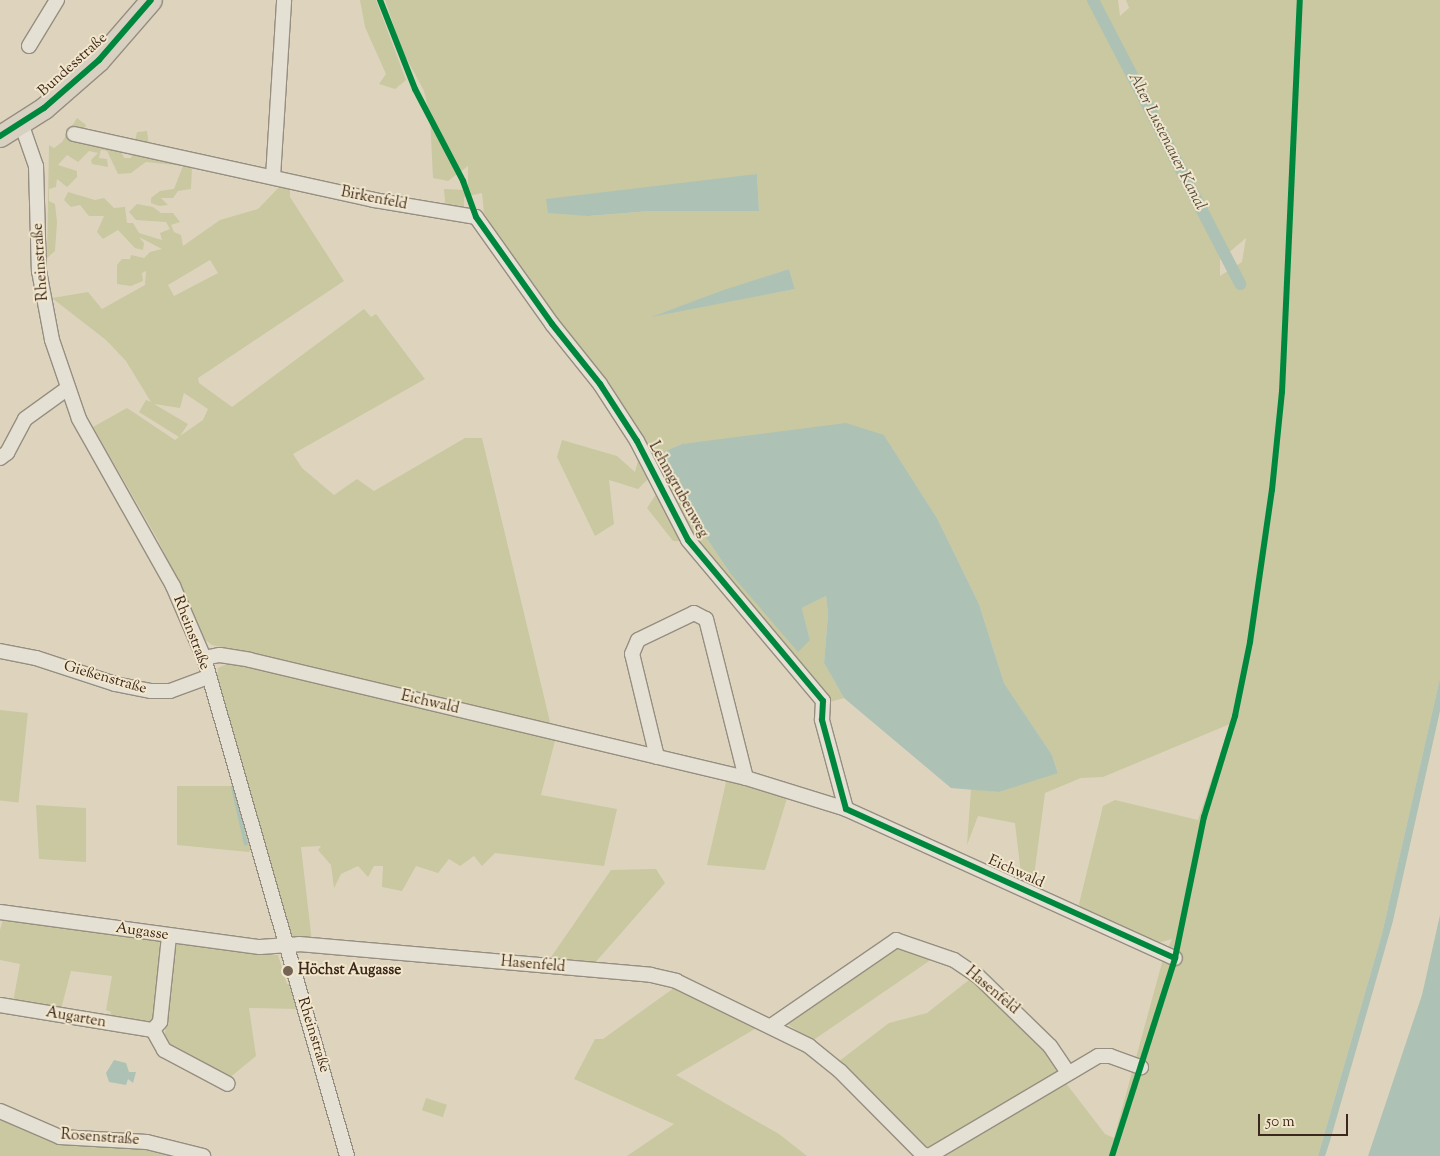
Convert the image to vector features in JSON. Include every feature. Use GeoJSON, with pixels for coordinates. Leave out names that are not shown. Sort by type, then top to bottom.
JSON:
{"type":"FeatureCollection","features":[{"type":"Feature","properties":{"kind":"main road","name":"Bundesstraße"},"geometry":{"type":"LineString","coordinates":[[0,136],[44,108],[99,60],[150,0]]}},
{"type":"Feature","properties":{"kind":"street"},"geometry":{"type":"LineString","coordinates":[[29,46],[57,0]]}},
{"type":"Feature","properties":{"kind":"street"},"geometry":{"type":"LineString","coordinates":[[273,177],[284,0]]}},
{"type":"Feature","properties":{"kind":"street","name":"Rheinstraße"},"geometry":{"type":"LineString","coordinates":[[21,123],[36,166],[44,306],[68,388],[83,426],[172,586],[204,658],[284,946],[347,1156]]}},
{"type":"Feature","properties":{"kind":"street","name":"Birkenfeld"},"geometry":{"type":"LineString","coordinates":[[74,134],[374,200],[476,217]]}},
{"type":"Feature","properties":{"kind":"street","name":"Lehmgrubenweg"},"geometry":{"type":"LineString","coordinates":[[476,217],[600,384],[637,441],[688,540],[823,701],[822,720],[846,809]]}},
{"type":"Feature","properties":{"kind":"street"},"geometry":{"type":"LineString","coordinates":[[0,458],[6,453],[24,418],[68,388]]}},
{"type":"Feature","properties":{"kind":"street"},"geometry":{"type":"LineString","coordinates":[[657,757],[632,654],[638,640],[694,613],[706,618],[746,778]]}},
{"type":"Feature","properties":{"kind":"street","name":"Gießenstraße"},"geometry":{"type":"LineString","coordinates":[[0,651],[36,658],[115,684],[151,691],[170,691],[208,677]]}},
{"type":"Feature","properties":{"kind":"street","name":"Eichwald"},"geometry":{"type":"LineString","coordinates":[[204,658],[220,655],[250,660],[746,778],[846,809],[1175,958]]}},
{"type":"Feature","properties":{"kind":"street","name":"Augasse"},"geometry":{"type":"LineString","coordinates":[[0,912],[260,947],[284,946]]}},
{"type":"Feature","properties":{"kind":"street"},"geometry":{"type":"LineString","coordinates":[[169,936],[160,1022],[153,1030],[164,1050],[228,1084]]}},
{"type":"Feature","properties":{"kind":"street","name":"Hasenfeld"},"geometry":{"type":"LineString","coordinates":[[771,1026],[896,940],[954,960],[978,976],[1050,1046],[1068,1073]]}},
{"type":"Feature","properties":{"kind":"street","name":"Hasenfeld"},"geometry":{"type":"LineString","coordinates":[[284,946],[299,944],[651,975],[676,980],[809,1046],[834,1066],[922,1154],[929,1156],[1068,1073],[1104,1056],[1142,1067]]}},
{"type":"Feature","properties":{"kind":"street","name":"Augarten"},"geometry":{"type":"LineString","coordinates":[[0,1004],[153,1030]]}},
{"type":"Feature","properties":{"kind":"street","name":"Rosenstraße"},"geometry":{"type":"LineString","coordinates":[[0,1111],[60,1136],[147,1142],[203,1156]]}},
{"type":"Feature","properties":{"kind":"green space"},"geometry":{"type":"Polygon","coordinates":[[[360,0],[376,0],[406,80],[395,89],[379,84],[386,74],[365,27],[360,0]]]}},
{"type":"Feature","properties":{"kind":"green space"},"geometry":{"type":"Polygon","coordinates":[[[385,0],[1118,0],[1120,16],[1129,8],[1126,0],[1440,0],[1440,678],[1382,934],[1318,1156],[941,1156],[1065,1082],[1105,1134],[1114,1138],[1163,959],[1172,939],[1154,944],[1082,911],[1079,904],[1103,806],[1115,800],[1198,820],[1230,724],[1103,777],[1081,778],[1045,793],[1034,876],[1021,874],[1015,823],[978,816],[967,845],[971,789],[999,792],[1058,772],[1052,755],[1004,683],[979,604],[937,518],[884,435],[748,437],[682,444],[663,452],[675,491],[730,573],[810,640],[802,608],[826,596],[828,614],[824,663],[844,698],[830,702],[795,664],[763,640],[762,622],[699,542],[673,541],[647,508],[664,482],[653,474],[638,489],[609,480],[614,524],[595,536],[557,457],[562,440],[617,456],[635,472],[639,457],[646,451],[516,267],[484,213],[482,193],[464,197],[464,217],[446,211],[444,189],[468,190],[468,166],[448,181],[433,178],[430,116],[424,91],[402,50],[385,0]],[[757,174],[588,216],[651,211],[759,211],[757,174]],[[1246,238],[1220,260],[1220,276],[1242,262],[1246,238]],[[789,269],[656,315],[795,289],[789,269]]]}},
{"type":"Feature","properties":{"kind":"green space"},"geometry":{"type":"Polygon","coordinates":[[[77,118],[86,125],[80,142],[106,149],[120,148],[124,158],[131,158],[137,132],[147,131],[151,159],[160,157],[192,167],[191,189],[178,191],[173,198],[161,198],[168,205],[159,206],[151,203],[151,198],[160,191],[174,189],[183,166],[146,162],[131,173],[118,174],[107,151],[101,150],[99,158],[107,159],[108,167],[92,164],[91,160],[98,153],[89,151],[78,162],[67,155],[58,165],[77,171],[77,177],[67,187],[57,179],[56,187],[49,189],[49,201],[55,204],[57,222],[55,251],[47,258],[49,145],[54,148],[62,142],[77,118]]]}},
{"type":"Feature","properties":{"kind":"green space"},"geometry":{"type":"Polygon","coordinates":[[[283,183],[290,189],[290,197],[344,281],[198,378],[199,383],[232,407],[364,309],[371,317],[376,314],[425,379],[293,454],[302,468],[334,495],[357,479],[374,491],[465,438],[482,438],[551,726],[212,645],[204,639],[158,540],[93,427],[127,408],[175,440],[179,437],[139,412],[146,400],[151,402],[126,361],[106,340],[52,298],[88,292],[102,309],[145,285],[146,271],[142,273],[143,281],[131,286],[117,284],[117,265],[122,259],[130,259],[131,255],[144,258],[150,252],[162,249],[139,237],[144,243],[143,250],[135,248],[118,230],[103,239],[97,232],[104,216],[89,216],[80,205],[71,207],[64,200],[68,192],[95,200],[104,198],[114,208],[125,207],[127,223],[133,223],[139,233],[162,240],[160,233],[170,229],[166,222],[136,220],[129,212],[137,204],[153,207],[161,213],[173,213],[180,222],[171,225],[174,232],[181,235],[183,246],[220,220],[258,209],[283,183]],[[210,260],[168,285],[174,296],[218,273],[210,260]],[[184,393],[180,408],[154,404],[188,424],[180,436],[203,420],[208,409],[184,393]]]}},
{"type":"Feature","properties":{"kind":"green space"},"geometry":{"type":"Polygon","coordinates":[[[233,661],[556,737],[541,795],[617,809],[604,866],[495,853],[482,866],[474,856],[460,866],[449,859],[438,873],[416,866],[402,891],[382,887],[383,866],[374,866],[368,877],[358,866],[341,874],[334,888],[331,865],[318,850],[321,846],[301,847],[312,942],[291,938],[217,679],[218,668],[233,661]]]}},
{"type":"Feature","properties":{"kind":"green space"},"geometry":{"type":"Polygon","coordinates":[[[0,710],[28,713],[18,802],[0,800],[0,710]]]}},
{"type":"Feature","properties":{"kind":"green space"},"geometry":{"type":"Polygon","coordinates":[[[727,778],[788,795],[765,870],[707,865],[727,778]]]}},
{"type":"Feature","properties":{"kind":"green space"},"geometry":{"type":"Polygon","coordinates":[[[177,786],[234,786],[251,848],[249,852],[177,845],[177,786]]]}},
{"type":"Feature","properties":{"kind":"green space"},"geometry":{"type":"Polygon","coordinates":[[[36,805],[86,808],[86,862],[39,859],[36,805]]]}},
{"type":"Feature","properties":{"kind":"green space"},"geometry":{"type":"Polygon","coordinates":[[[656,869],[665,883],[594,964],[549,960],[611,870],[656,869]]]}},
{"type":"Feature","properties":{"kind":"green space"},"geometry":{"type":"Polygon","coordinates":[[[4,916],[159,940],[162,946],[155,1019],[149,1025],[109,1019],[111,1012],[106,1010],[112,976],[71,971],[61,1009],[13,1002],[20,964],[0,960],[0,930],[4,916]]]}},
{"type":"Feature","properties":{"kind":"green space"},"geometry":{"type":"Polygon","coordinates":[[[180,942],[278,955],[287,984],[291,983],[298,1009],[249,1008],[256,1056],[228,1079],[164,1043],[174,946],[180,942]]]}},
{"type":"Feature","properties":{"kind":"green space"},"geometry":{"type":"Polygon","coordinates":[[[905,947],[935,957],[812,1041],[786,1023],[890,948],[905,947]]]}},
{"type":"Feature","properties":{"kind":"green space"},"geometry":{"type":"Polygon","coordinates":[[[974,976],[1033,1031],[1061,1071],[928,1150],[838,1062],[889,1023],[927,1013],[974,976]]]}},
{"type":"Feature","properties":{"kind":"green space"},"geometry":{"type":"Polygon","coordinates":[[[678,985],[760,1026],[676,1075],[779,1134],[807,1156],[627,1156],[674,1124],[574,1079],[595,1039],[603,1039],[678,985]]]}},
{"type":"Feature","properties":{"kind":"green space"},"geometry":{"type":"Polygon","coordinates":[[[426,1098],[447,1105],[443,1117],[422,1110],[426,1098]]]}},
{"type":"Feature","properties":{"kind":"green space"},"geometry":{"type":"Polygon","coordinates":[[[0,1115],[20,1125],[189,1156],[0,1156],[0,1115]]]}},
{"type":"Feature","properties":{"kind":"shaded area"},"geometry":{"type":"Polygon","coordinates":[[[757,174],[759,211],[651,211],[588,216],[548,213],[546,199],[757,174]]]}},
{"type":"Feature","properties":{"kind":"shaded area"},"geometry":{"type":"Polygon","coordinates":[[[789,269],[795,289],[651,317],[721,291],[789,269]]]}},
{"type":"Feature","properties":{"kind":"shaded area"},"geometry":{"type":"Polygon","coordinates":[[[846,423],[884,435],[937,518],[979,604],[1004,683],[1052,755],[1058,773],[999,792],[951,788],[844,698],[824,663],[828,614],[826,596],[802,608],[810,640],[798,652],[730,573],[675,491],[663,452],[682,444],[846,423]]]}},
{"type":"Feature","properties":{"kind":"shaded area"},"geometry":{"type":"Polygon","coordinates":[[[1440,678],[1440,711],[1393,921],[1330,1141],[1325,1156],[1318,1156],[1382,934],[1440,678]]]}},
{"type":"Feature","properties":{"kind":"shaded area"},"geometry":{"type":"Polygon","coordinates":[[[1440,915],[1440,1156],[1368,1156],[1422,995],[1440,915]]]}},
{"type":"Feature","properties":{"kind":"shaded area"},"geometry":{"type":"Polygon","coordinates":[[[114,1060],[126,1063],[129,1072],[136,1072],[133,1083],[128,1079],[126,1085],[109,1082],[106,1073],[114,1060]]]}},
{"type":"Feature","properties":{"kind":"waterway","name":"Alter Lustenauer Kanal"},"geometry":{"type":"LineString","coordinates":[[1093,0],[1240,284]]}},
{"type":"Feature","properties":{"kind":"waterway"},"geometry":{"type":"LineString","coordinates":[[233,787],[246,844]]}},
{"type":"Feature","properties":{"kind":"cycle path"},"geometry":{"type":"LineString","coordinates":[[0,136],[44,108],[99,60],[151,0]]}},
{"type":"Feature","properties":{"kind":"cycle path"},"geometry":{"type":"LineString","coordinates":[[380,0],[415,89],[463,181],[476,217],[552,324],[600,384],[637,441],[688,540],[823,701],[822,720],[846,809],[1175,958]]}},
{"type":"Feature","properties":{"kind":"cycle path"},"geometry":{"type":"LineString","coordinates":[[1112,1156],[1175,958],[1204,817],[1235,716],[1250,642],[1272,490],[1282,392],[1300,0]]}},
{"type":"Feature","properties":{"kind":"place","name":"Höchst Augasse"},"geometry":{"type":"Point","coordinates":[288,971]}}]}
